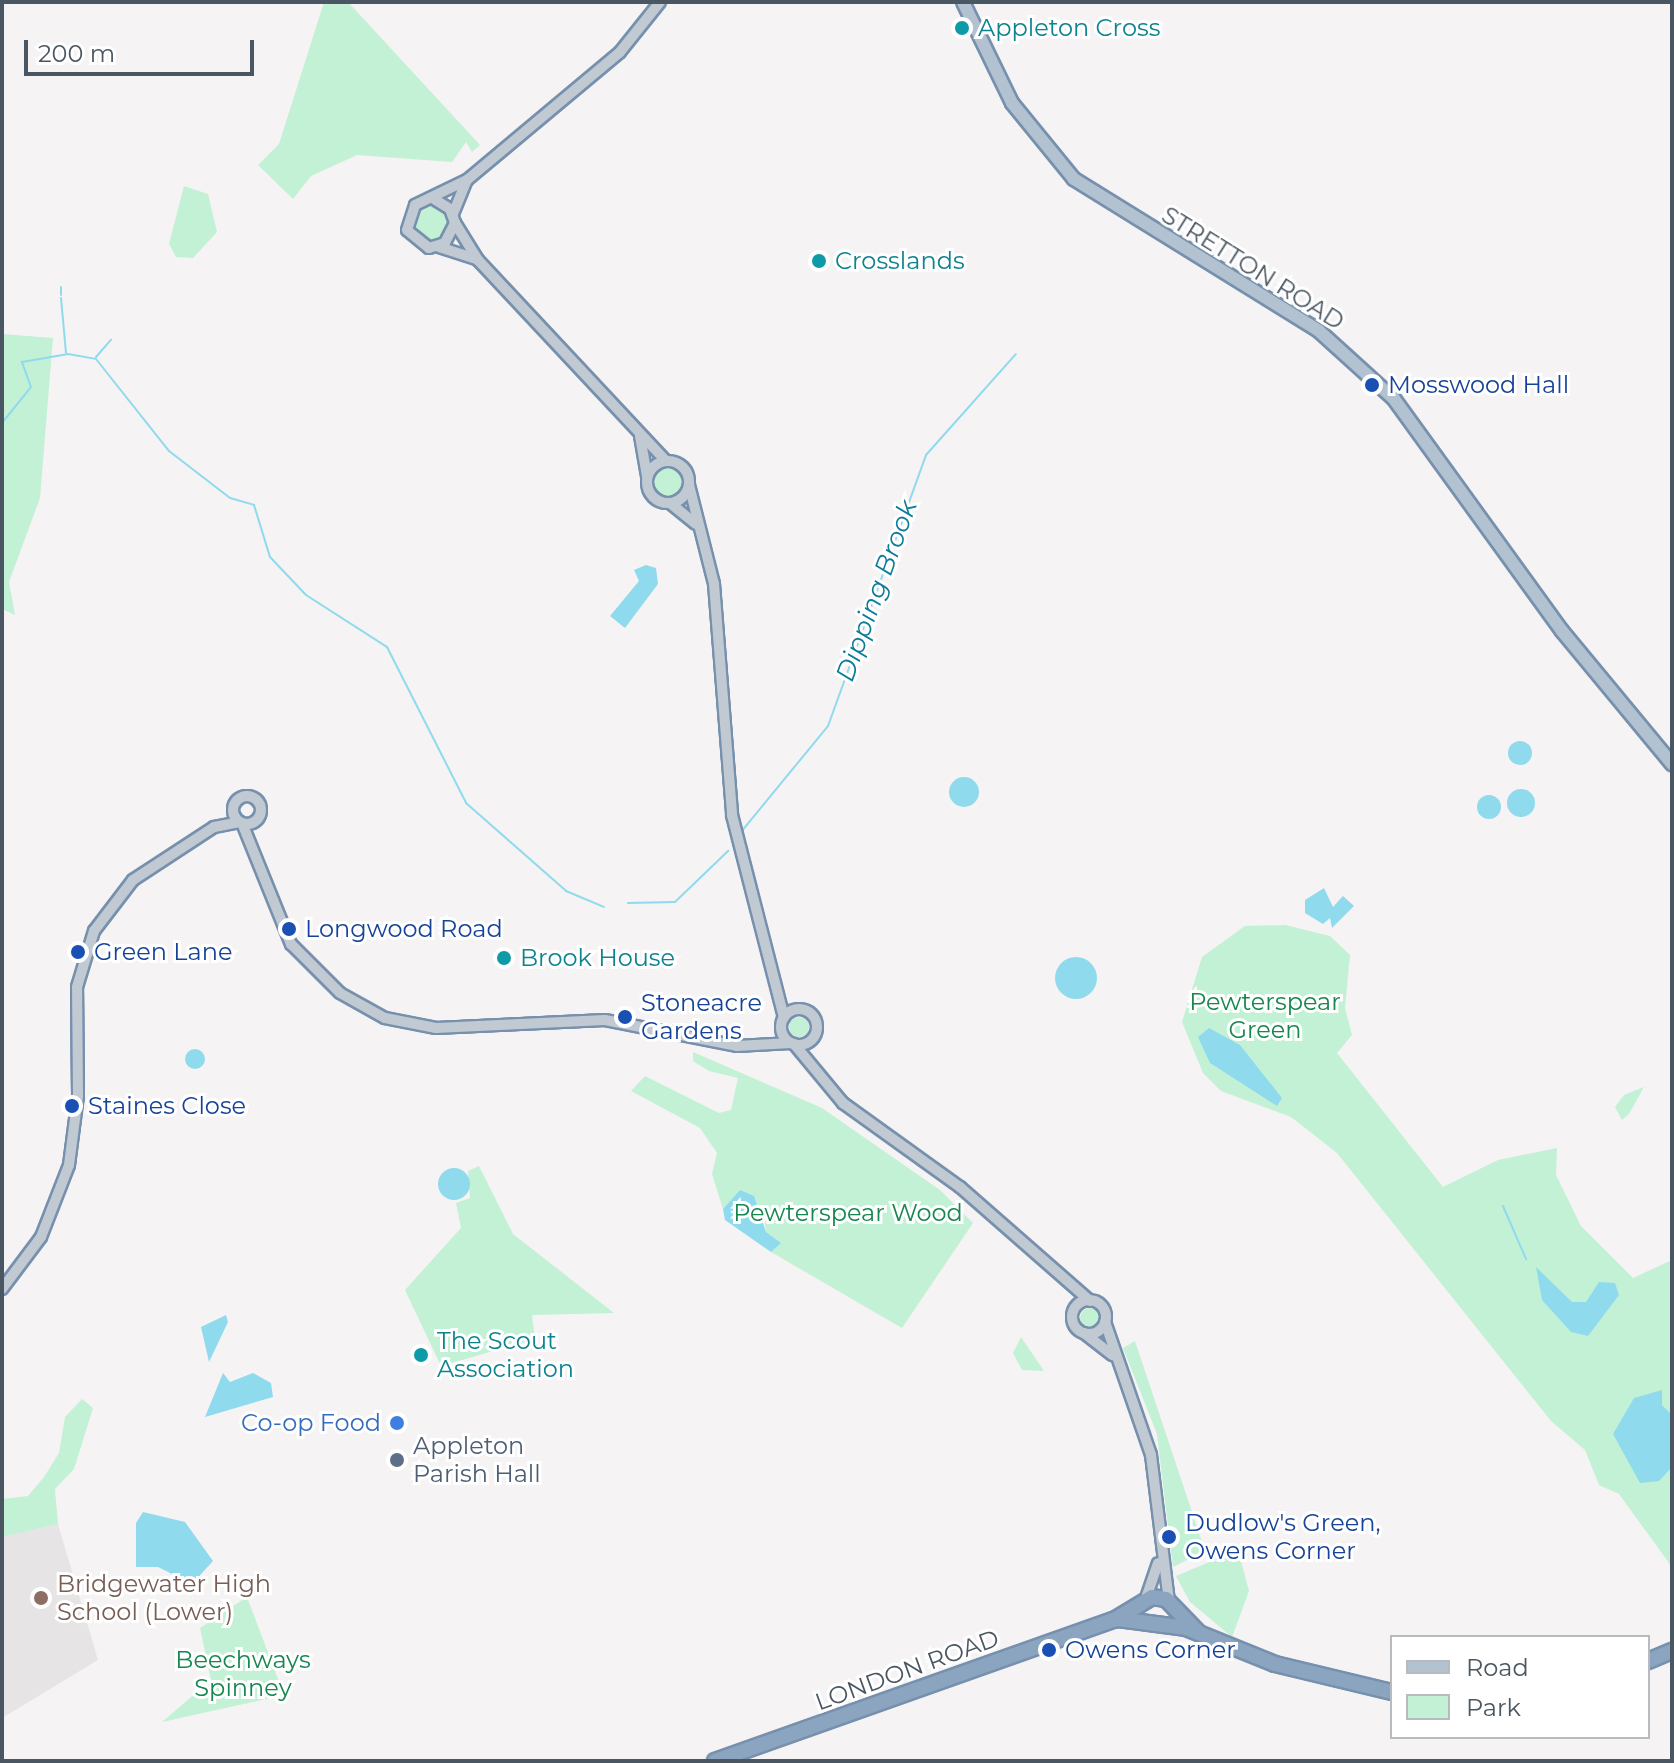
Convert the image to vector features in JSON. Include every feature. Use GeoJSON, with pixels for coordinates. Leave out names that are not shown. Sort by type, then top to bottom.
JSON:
{"type":"FeatureCollection","features":[{"type":"Feature","properties":{"kind":"highway"},"geometry":{"type":"LineString","coordinates":[[1198,1632],[1170,1603],[1144,1602],[1145,1623],[1198,1632],[1275,1664],[1390,1692]]}},
{"type":"Feature","properties":{"kind":"highway","name":"LONDON ROAD"},"geometry":{"type":"LineString","coordinates":[[715,1761],[1114,1620],[1144,1602]]}},
{"type":"Feature","properties":{"kind":"highway"},"geometry":{"type":"LineString","coordinates":[[1164,1627],[1170,1603]]}},
{"type":"Feature","properties":{"kind":"highway","name":"LONDON ROAD"},"geometry":{"type":"LineString","coordinates":[[1114,1620],[1145,1623]]}},
{"type":"Feature","properties":{"kind":"highway"},"geometry":{"type":"LineString","coordinates":[[1650,1660],[1672,1651]]}},
{"type":"Feature","properties":{"kind":"main road","name":"STRETTON ROAD"},"geometry":{"type":"LineString","coordinates":[[963,2],[1012,103],[1074,179],[1319,331],[1394,399],[1562,631],[1672,764]]}},
{"type":"Feature","properties":{"kind":"street"},"geometry":{"type":"LineString","coordinates":[[478,260],[415,242],[406,224],[415,205],[434,199],[467,180],[620,52],[660,2]]}},
{"type":"Feature","properties":{"kind":"street"},"geometry":{"type":"LineString","coordinates":[[439,247],[454,219],[467,180]]}},
{"type":"Feature","properties":{"kind":"street"},"geometry":{"type":"LineString","coordinates":[[434,199],[454,219],[478,260],[639,434],[666,461],[683,467],[717,604],[732,815],[749,899],[781,985],[783,1019],[793,1043],[817,1068],[843,1103],[960,1187],[1059,1278],[1102,1307],[1115,1360],[1151,1455],[1159,1557],[1170,1603]]}},
{"type":"Feature","properties":{"kind":"street"},"geometry":{"type":"LineString","coordinates":[[639,434],[651,496],[670,503],[698,525]]}},
{"type":"Feature","properties":{"kind":"street"},"geometry":{"type":"LineString","coordinates":[[647,476],[666,461]]}},
{"type":"Feature","properties":{"kind":"street"},"geometry":{"type":"LineString","coordinates":[[670,503],[689,485]]}},
{"type":"Feature","properties":{"kind":"street"},"geometry":{"type":"LineString","coordinates":[[2,1289],[41,1237],[69,1165],[78,1096],[77,987],[94,931],[133,880],[214,827],[235,804],[254,798],[259,816],[256,849]]}},
{"type":"Feature","properties":{"kind":"street"},"geometry":{"type":"LineString","coordinates":[[235,804],[256,849],[270,905],[291,944],[340,993],[385,1018],[436,1028],[605,1020],[758,1044],[793,1043],[814,1037]]}},
{"type":"Feature","properties":{"kind":"street"},"geometry":{"type":"LineString","coordinates":[[214,827],[259,816]]}},
{"type":"Feature","properties":{"kind":"street"},"geometry":{"type":"LineString","coordinates":[[781,985],[817,1023],[814,1037],[817,1068]]}},
{"type":"Feature","properties":{"kind":"street"},"geometry":{"type":"LineString","coordinates":[[758,1044],[783,1019],[806,1009]]}},
{"type":"Feature","properties":{"kind":"street"},"geometry":{"type":"LineString","coordinates":[[1059,1278],[1072,1315],[1084,1333],[1115,1360]]}},
{"type":"Feature","properties":{"kind":"street"},"geometry":{"type":"LineString","coordinates":[[1072,1315],[1090,1301]]}},
{"type":"Feature","properties":{"kind":"street"},"geometry":{"type":"LineString","coordinates":[[1084,1333],[1105,1322]]}},
{"type":"Feature","properties":{"kind":"street"},"geometry":{"type":"LineString","coordinates":[[1144,1602],[1159,1557]]}},
{"type":"Feature","properties":{"kind":"shaded area","name":"Bridgewater High School (Lower)"},"geometry":{"type":"Polygon","coordinates":[[[58,1524],[98,1660],[2,1718],[2,1537],[58,1524]]]}},
{"type":"Feature","properties":{"kind":"green space"},"geometry":{"type":"Polygon","coordinates":[[[324,2],[348,2],[480,145],[472,152],[466,142],[452,162],[357,155],[311,176],[293,199],[258,165],[279,144],[324,2]]]}},
{"type":"Feature","properties":{"kind":"green space"},"geometry":{"type":"Polygon","coordinates":[[[184,186],[208,194],[217,232],[193,258],[176,257],[169,244],[184,186]]]}},
{"type":"Feature","properties":{"kind":"green space"},"geometry":{"type":"Polygon","coordinates":[[[431,204],[444,210],[450,223],[444,236],[431,242],[418,236],[412,223],[418,210],[431,204]]]}},
{"type":"Feature","properties":{"kind":"green space"},"geometry":{"type":"Polygon","coordinates":[[[2,334],[53,338],[40,498],[9,582],[15,615],[2,609],[2,334]]]}},
{"type":"Feature","properties":{"kind":"green space"},"geometry":{"type":"Polygon","coordinates":[[[668,465],[679,470],[684,481],[679,492],[668,497],[657,492],[652,481],[657,470],[668,465]]]}},
{"type":"Feature","properties":{"kind":"green space","name":"Pewterspear Green"},"geometry":{"type":"Polygon","coordinates":[[[1285,925],[1330,936],[1350,955],[1345,1008],[1352,1035],[1337,1053],[1443,1187],[1498,1160],[1557,1148],[1556,1175],[1581,1226],[1633,1278],[1672,1260],[1672,1567],[1619,1494],[1599,1485],[1585,1450],[1551,1421],[1337,1153],[1291,1117],[1221,1091],[1203,1073],[1182,1022],[1202,957],[1245,926],[1285,925]]]}},
{"type":"Feature","properties":{"kind":"green space"},"geometry":{"type":"Polygon","coordinates":[[[799,1017],[806,1020],[809,1027],[806,1034],[799,1037],[792,1034],[789,1027],[792,1020],[799,1017]]]}},
{"type":"Feature","properties":{"kind":"green space","name":"Pewterspear Wood"},"geometry":{"type":"Polygon","coordinates":[[[693,1052],[822,1108],[940,1190],[973,1223],[902,1328],[771,1252],[780,1243],[766,1232],[763,1209],[740,1190],[723,1209],[712,1174],[717,1153],[700,1128],[631,1091],[645,1076],[719,1113],[731,1110],[738,1078],[709,1071],[693,1061],[693,1052]]]}},
{"type":"Feature","properties":{"kind":"green space"},"geometry":{"type":"Polygon","coordinates":[[[1644,1087],[1629,1114],[1622,1120],[1615,1107],[1624,1095],[1644,1087]]]}},
{"type":"Feature","properties":{"kind":"green space"},"geometry":{"type":"Polygon","coordinates":[[[479,1166],[513,1234],[614,1313],[532,1315],[535,1339],[441,1366],[405,1290],[461,1228],[456,1203],[470,1198],[468,1171],[479,1166]]]}},
{"type":"Feature","properties":{"kind":"green space"},"geometry":{"type":"Polygon","coordinates":[[[1090,1308],[1097,1311],[1100,1318],[1097,1325],[1090,1328],[1083,1325],[1080,1318],[1083,1311],[1090,1308]]]}},
{"type":"Feature","properties":{"kind":"green space"},"geometry":{"type":"Polygon","coordinates":[[[1021,1337],[1044,1371],[1022,1370],[1013,1353],[1021,1337]]]}},
{"type":"Feature","properties":{"kind":"green space"},"geometry":{"type":"Polygon","coordinates":[[[1135,1341],[1205,1551],[1173,1567],[1157,1434],[1123,1348],[1135,1341]]]}},
{"type":"Feature","properties":{"kind":"green space"},"geometry":{"type":"Polygon","coordinates":[[[82,1399],[93,1408],[74,1469],[55,1489],[58,1524],[2,1537],[2,1499],[28,1496],[44,1477],[59,1453],[65,1417],[82,1399]]]}},
{"type":"Feature","properties":{"kind":"green space"},"geometry":{"type":"Polygon","coordinates":[[[1238,1550],[1249,1591],[1232,1637],[1190,1602],[1176,1576],[1238,1550]]]}},
{"type":"Feature","properties":{"kind":"green space","name":"Beechways Spinney"},"geometry":{"type":"Polygon","coordinates":[[[247,1597],[284,1695],[162,1722],[211,1680],[200,1628],[247,1597]]]}},
{"type":"Feature","properties":{"kind":"water"},"geometry":{"type":"Polygon","coordinates":[[[646,565],[656,568],[658,584],[625,628],[610,616],[639,581],[634,570],[646,565]]]}},
{"type":"Feature","properties":{"kind":"water"},"geometry":{"type":"Polygon","coordinates":[[[1520,741],[1529,744],[1532,753],[1529,762],[1520,765],[1511,762],[1508,753],[1511,744],[1520,741]]]}},
{"type":"Feature","properties":{"kind":"water"},"geometry":{"type":"Polygon","coordinates":[[[964,777],[970,778],[978,786],[978,798],[970,806],[964,807],[958,806],[950,798],[949,792],[950,786],[958,778],[964,777]]]}},
{"type":"Feature","properties":{"kind":"water"},"geometry":{"type":"Polygon","coordinates":[[[1521,789],[1531,793],[1535,803],[1531,813],[1521,817],[1511,813],[1507,803],[1511,793],[1521,789]]]}},
{"type":"Feature","properties":{"kind":"water"},"geometry":{"type":"Polygon","coordinates":[[[1489,795],[1500,802],[1501,807],[1494,818],[1489,819],[1478,812],[1477,807],[1484,796],[1489,795]]]}},
{"type":"Feature","properties":{"kind":"water"},"geometry":{"type":"Polygon","coordinates":[[[1324,888],[1333,907],[1343,896],[1354,906],[1332,928],[1330,918],[1323,924],[1305,913],[1305,900],[1324,888]]]}},
{"type":"Feature","properties":{"kind":"water"},"geometry":{"type":"Polygon","coordinates":[[[1076,957],[1091,963],[1097,978],[1091,993],[1076,999],[1061,993],[1055,978],[1061,963],[1076,957]]]}},
{"type":"Feature","properties":{"kind":"water"},"geometry":{"type":"Polygon","coordinates":[[[1209,1028],[1240,1045],[1282,1098],[1277,1106],[1210,1063],[1198,1037],[1209,1028]]]}},
{"type":"Feature","properties":{"kind":"water"},"geometry":{"type":"Polygon","coordinates":[[[195,1049],[202,1052],[205,1059],[202,1066],[195,1069],[188,1066],[185,1059],[188,1052],[195,1049]]]}},
{"type":"Feature","properties":{"kind":"water"},"geometry":{"type":"Polygon","coordinates":[[[454,1168],[465,1173],[470,1184],[465,1195],[454,1200],[443,1195],[438,1184],[443,1173],[454,1168]]]}},
{"type":"Feature","properties":{"kind":"water"},"geometry":{"type":"Polygon","coordinates":[[[740,1190],[754,1196],[766,1232],[781,1243],[771,1252],[725,1220],[723,1209],[740,1190]]]}},
{"type":"Feature","properties":{"kind":"water"},"geometry":{"type":"Polygon","coordinates":[[[1536,1267],[1572,1302],[1586,1302],[1599,1282],[1615,1283],[1619,1295],[1588,1336],[1571,1332],[1542,1300],[1536,1267]]]}},
{"type":"Feature","properties":{"kind":"water"},"geometry":{"type":"Polygon","coordinates":[[[226,1315],[228,1322],[209,1362],[201,1327],[226,1315]]]}},
{"type":"Feature","properties":{"kind":"water"},"geometry":{"type":"Polygon","coordinates":[[[223,1373],[230,1382],[253,1373],[271,1383],[273,1397],[205,1417],[223,1373]]]}},
{"type":"Feature","properties":{"kind":"water"},"geometry":{"type":"Polygon","coordinates":[[[1662,1390],[1662,1405],[1672,1415],[1672,1467],[1659,1481],[1640,1483],[1613,1434],[1634,1398],[1662,1390]]]}},
{"type":"Feature","properties":{"kind":"water"},"geometry":{"type":"Polygon","coordinates":[[[143,1512],[185,1522],[213,1561],[192,1584],[158,1567],[136,1567],[136,1523],[143,1512]]]}},
{"type":"Feature","properties":{"kind":"waterway"},"geometry":{"type":"LineString","coordinates":[[61,287],[61,295]]}},
{"type":"Feature","properties":{"kind":"waterway"},"geometry":{"type":"LineString","coordinates":[[61,298],[66,353]]}},
{"type":"Feature","properties":{"kind":"waterway"},"geometry":{"type":"LineString","coordinates":[[96,357],[111,340]]}},
{"type":"Feature","properties":{"kind":"waterway","name":"Dipping Brook"},"geometry":{"type":"LineString","coordinates":[[2,423],[31,387],[22,362],[68,354],[96,359],[169,451],[230,498],[254,505],[270,557],[306,595],[387,647],[466,803],[566,891],[604,907]]}},
{"type":"Feature","properties":{"kind":"waterway","name":"Dipping Brook"},"geometry":{"type":"LineString","coordinates":[[741,832],[828,726],[926,455],[1016,354]]}},
{"type":"Feature","properties":{"kind":"waterway","name":"Dipping Brook"},"geometry":{"type":"LineString","coordinates":[[628,903],[675,902],[728,851]]}},
{"type":"Feature","properties":{"kind":"waterway"},"geometry":{"type":"LineString","coordinates":[[1503,1206],[1526,1259]]}},
{"type":"Feature","properties":{"kind":"place","name":"Appleton Cross"},"geometry":{"type":"Point","coordinates":[962,28]}},
{"type":"Feature","properties":{"kind":"place","name":"Crosslands"},"geometry":{"type":"Point","coordinates":[819,261]}},
{"type":"Feature","properties":{"kind":"place","name":"Mosswood Hall"},"geometry":{"type":"Point","coordinates":[1372,385]}},
{"type":"Feature","properties":{"kind":"place","name":"Longwood Road"},"geometry":{"type":"Point","coordinates":[289,929]}},
{"type":"Feature","properties":{"kind":"place","name":"Green Lane"},"geometry":{"type":"Point","coordinates":[78,952]}},
{"type":"Feature","properties":{"kind":"place","name":"Brook House"},"geometry":{"type":"Point","coordinates":[504,958]}},
{"type":"Feature","properties":{"kind":"place","name":"Stoneacre Gardens"},"geometry":{"type":"Point","coordinates":[625,1017]}},
{"type":"Feature","properties":{"kind":"place","name":"Staines Close"},"geometry":{"type":"Point","coordinates":[72,1106]}},
{"type":"Feature","properties":{"kind":"place","name":"The Scout Association"},"geometry":{"type":"Point","coordinates":[421,1355]}},
{"type":"Feature","properties":{"kind":"place","name":"Co-op Food"},"geometry":{"type":"Point","coordinates":[397,1423]}},
{"type":"Feature","properties":{"kind":"place","name":"Appleton Parish Hall"},"geometry":{"type":"Point","coordinates":[397,1460]}},
{"type":"Feature","properties":{"kind":"place","name":"Dudlow's Green, Owens Corner"},"geometry":{"type":"Point","coordinates":[1169,1537]}},
{"type":"Feature","properties":{"kind":"place","name":"Bridgewater High School (Lower)"},"geometry":{"type":"Point","coordinates":[41,1598]}},
{"type":"Feature","properties":{"kind":"place","name":"Owens Corner"},"geometry":{"type":"Point","coordinates":[1049,1650]}}]}
